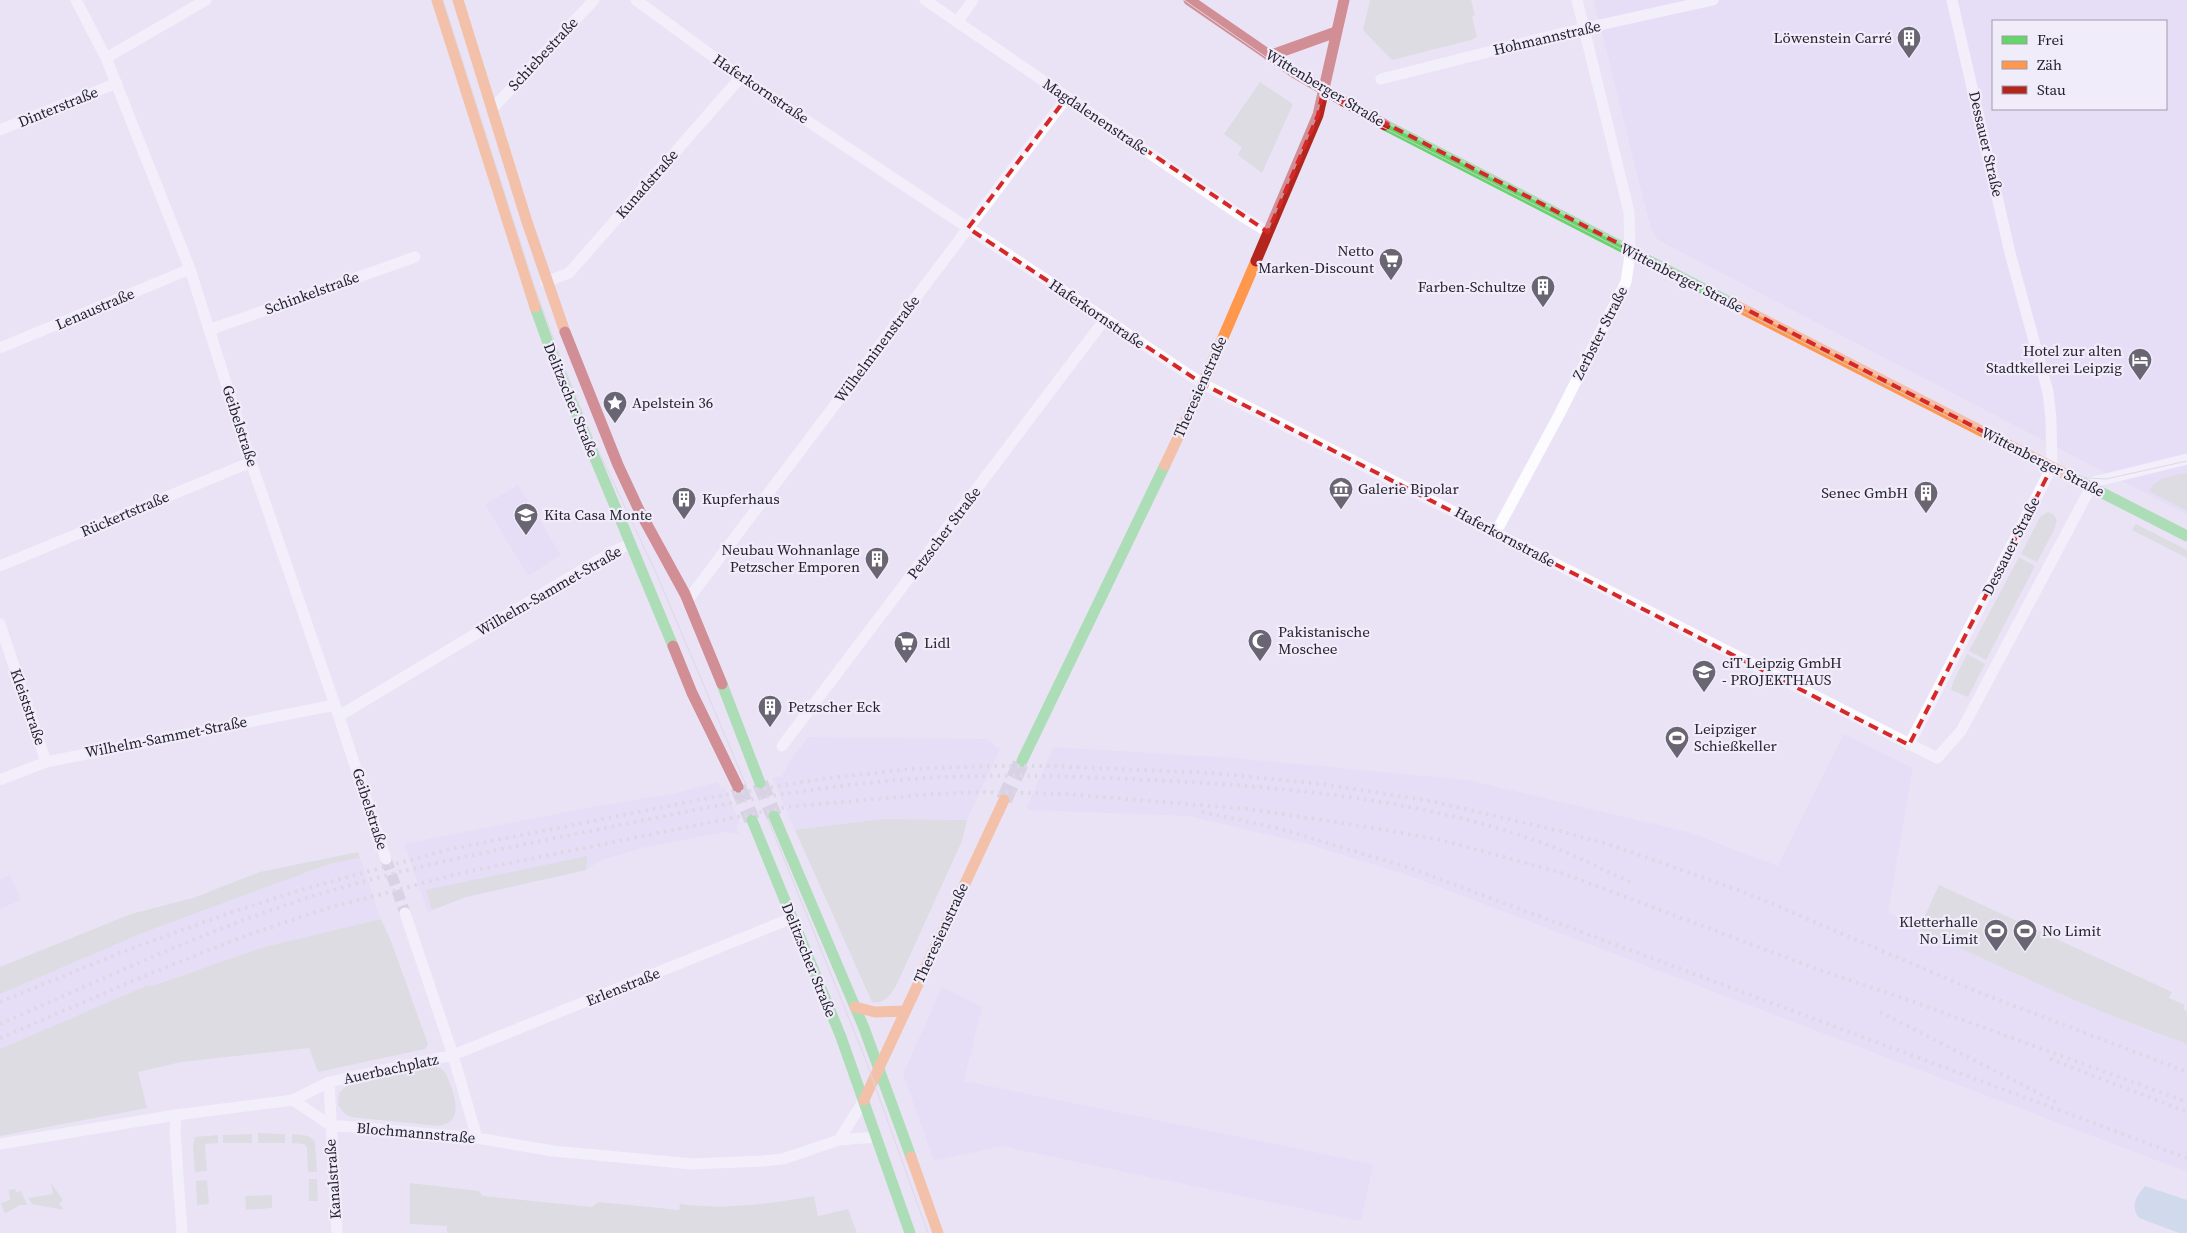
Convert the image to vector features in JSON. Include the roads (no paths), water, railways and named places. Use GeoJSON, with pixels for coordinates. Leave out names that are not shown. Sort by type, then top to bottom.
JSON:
{"type":"FeatureCollection","features":[{"type":"Feature","properties":{"kind":"main road","name":"Delitzscher Straße"},"geometry":{"type":"LineString","coordinates":[[436,0],[528,289],[555,362],[692,693],[738,786]]}},
{"type":"Feature","properties":{"kind":"main road","name":"Delitzscher Straße"},"geometry":{"type":"LineString","coordinates":[[458,0],[546,282],[605,434],[636,502],[672,568],[721,680],[736,726],[760,782]]}},
{"type":"Feature","properties":{"kind":"main road","name":"Wittenberger Straße"},"geometry":{"type":"LineString","coordinates":[[1189,0],[1323,91],[1376,120],[2187,536]]}},
{"type":"Feature","properties":{"kind":"main road","name":"Theresienstraße"},"geometry":{"type":"LineString","coordinates":[[1022,761],[1072,661],[1203,384],[1318,115],[1344,0]]}},
{"type":"Feature","properties":{"kind":"main road"},"geometry":{"type":"LineString","coordinates":[[1269,56],[1336,32]]}},
{"type":"Feature","properties":{"kind":"main road","name":"Theresienstraße"},"geometry":{"type":"LineString","coordinates":[[880,1068],[1004,800]]}},
{"type":"Feature","properties":{"kind":"main road","name":"Delitzscher Straße"},"geometry":{"type":"LineString","coordinates":[[774,816],[856,1007],[880,1068],[938,1233]]}},
{"type":"Feature","properties":{"kind":"main road","name":"Delitzscher Straße"},"geometry":{"type":"LineString","coordinates":[[752,820],[841,1037],[910,1233]]}},
{"type":"Feature","properties":{"kind":"main road"},"geometry":{"type":"LineString","coordinates":[[856,1007],[875,1012],[906,1011]]}},
{"type":"Feature","properties":{"kind":"main road"},"geometry":{"type":"LineString","coordinates":[[864,1100],[880,1068]]}},
{"type":"Feature","properties":{"kind":"street","name":"Geibelstraße"},"geometry":{"type":"LineString","coordinates":[[76,0],[117,83],[190,269],[251,462],[336,705],[386,859]]}},
{"type":"Feature","properties":{"kind":"street"},"geometry":{"type":"LineString","coordinates":[[106,58],[206,0]]}},
{"type":"Feature","properties":{"kind":"street","name":"Schiebestraße"},"geometry":{"type":"LineString","coordinates":[[492,109],[594,0]]}},
{"type":"Feature","properties":{"kind":"street","name":"Haferkornstraße"},"geometry":{"type":"LineString","coordinates":[[636,0],[741,77],[1203,384],[1496,532],[1909,745]]}},
{"type":"Feature","properties":{"kind":"street","name":"Magdalenenstraße"},"geometry":{"type":"LineString","coordinates":[[925,0],[1229,208],[1268,232]]}},
{"type":"Feature","properties":{"kind":"street"},"geometry":{"type":"LineString","coordinates":[[957,22],[973,0]]}},
{"type":"Feature","properties":{"kind":"street","name":"Zerbster Straße"},"geometry":{"type":"LineString","coordinates":[[1496,532],[1559,415],[1626,282],[1630,251],[1629,212],[1577,0]]}},
{"type":"Feature","properties":{"kind":"street","name":"Hohmannstraße"},"geometry":{"type":"LineString","coordinates":[[1381,79],[1713,0]]}},
{"type":"Feature","properties":{"kind":"street","name":"Dessauer Straße"},"geometry":{"type":"LineString","coordinates":[[1909,745],[2052,467],[2052,419],[2048,392],[2010,253],[1952,0]]}},
{"type":"Feature","properties":{"kind":"street","name":"Kunadstraße"},"geometry":{"type":"LineString","coordinates":[[546,282],[569,273],[741,77]]}},
{"type":"Feature","properties":{"kind":"street","name":"Dinterstraße"},"geometry":{"type":"LineString","coordinates":[[0,130],[117,83]]}},
{"type":"Feature","properties":{"kind":"street","name":"Wilhelminenstraße"},"geometry":{"type":"LineString","coordinates":[[687,602],[1067,96]]}},
{"type":"Feature","properties":{"kind":"street","name":"Schinkelstraße"},"geometry":{"type":"LineString","coordinates":[[209,330],[415,257]]}},
{"type":"Feature","properties":{"kind":"street","name":"Lenaustraße"},"geometry":{"type":"LineString","coordinates":[[0,348],[190,269]]}},
{"type":"Feature","properties":{"kind":"street","name":"Petzscher Straße"},"geometry":{"type":"LineString","coordinates":[[782,746],[1105,319]]}},
{"type":"Feature","properties":{"kind":"street"},"geometry":{"type":"LineString","coordinates":[[1909,745],[1937,758],[1962,731],[2088,485],[2187,459]]}},
{"type":"Feature","properties":{"kind":"street","name":"Rückertstraße"},"geometry":{"type":"LineString","coordinates":[[0,566],[251,462]]}},
{"type":"Feature","properties":{"kind":"street","name":"Wilhelm-Sammet-Straße"},"geometry":{"type":"LineString","coordinates":[[339,716],[612,552],[630,544]]}},
{"type":"Feature","properties":{"kind":"street","name":"Kleiststraße"},"geometry":{"type":"LineString","coordinates":[[0,624],[46,762]]}},
{"type":"Feature","properties":{"kind":"street","name":"Wilhelm-Sammet-Straße"},"geometry":{"type":"LineString","coordinates":[[0,780],[46,762],[336,705]]}},
{"type":"Feature","properties":{"kind":"street"},"geometry":{"type":"LineString","coordinates":[[404,913],[454,1056],[477,1138]]}},
{"type":"Feature","properties":{"kind":"street","name":"Erlenstraße"},"geometry":{"type":"LineString","coordinates":[[454,1056],[792,918]]}},
{"type":"Feature","properties":{"kind":"street","name":"Auerbachplatz"},"geometry":{"type":"LineString","coordinates":[[293,1100],[329,1082],[454,1056]]}},
{"type":"Feature","properties":{"kind":"street","name":"Auerbachplatz"},"geometry":{"type":"LineString","coordinates":[[329,1082],[330,1125]]}},
{"type":"Feature","properties":{"kind":"street"},"geometry":{"type":"LineString","coordinates":[[0,1144],[176,1115],[293,1100]]}},
{"type":"Feature","properties":{"kind":"street","name":"Blochmannstraße"},"geometry":{"type":"LineString","coordinates":[[293,1100],[330,1125],[477,1138],[553,1151],[694,1164],[762,1162],[783,1159],[839,1140],[876,1137]]}},
{"type":"Feature","properties":{"kind":"street"},"geometry":{"type":"LineString","coordinates":[[839,1140],[864,1100]]}},
{"type":"Feature","properties":{"kind":"street"},"geometry":{"type":"LineString","coordinates":[[176,1115],[175,1133],[182,1233]]}},
{"type":"Feature","properties":{"kind":"street","name":"Kanalstraße"},"geometry":{"type":"LineString","coordinates":[[330,1125],[337,1233]]}},
{"type":"Feature","properties":{"kind":"water"},"geometry":{"type":"Polygon","coordinates":[[[2145,1186],[2187,1200],[2187,1233],[2179,1233],[2139,1218],[2136,1214],[2135,1201],[2145,1186]]]}},
{"type":"Feature","properties":{"kind":"tunnel"},"geometry":{"type":"LineString","coordinates":[[1004,800],[1022,761]]}},
{"type":"Feature","properties":{"kind":"tunnel"},"geometry":{"type":"LineString","coordinates":[[760,783],[774,816]]}},
{"type":"Feature","properties":{"kind":"tunnel"},"geometry":{"type":"LineString","coordinates":[[738,787],[752,820]]}},
{"type":"Feature","properties":{"kind":"tunnel"},"geometry":{"type":"LineString","coordinates":[[386,859],[405,913]]}},
{"type":"Feature","properties":{"kind":"tram line"},"geometry":{"type":"LineString","coordinates":[[443,0],[534,286],[561,359],[593,439],[657,575],[746,785]]}},
{"type":"Feature","properties":{"kind":"tram line"},"geometry":{"type":"LineString","coordinates":[[1184,0],[1293,76],[1363,117],[2041,464],[2073,477],[2106,479],[2187,461]]}},
{"type":"Feature","properties":{"kind":"tram line"},"geometry":{"type":"LineString","coordinates":[[767,817],[865,1058],[928,1233]]}},
{"type":"Feature","properties":{"kind":"railway"},"geometry":{"type":"LineString","coordinates":[[0,1002],[122,952],[232,912],[304,889],[447,850],[719,796],[821,779],[910,769],[1049,766],[1212,773],[1322,784],[1431,801],[1564,832],[1617,847],[1749,894],[1983,994],[2187,1072]]}},
{"type":"Feature","properties":{"kind":"railway"},"geometry":{"type":"LineString","coordinates":[[0,1024],[233,924],[313,896],[384,876],[528,843],[700,809],[800,791],[900,780],[965,776],[1096,778],[1233,785],[1340,796],[1445,814],[1496,828],[1556,848],[1630,882]]}},
{"type":"Feature","properties":{"kind":"railway"},"geometry":{"type":"LineString","coordinates":[[0,1038],[149,974],[245,936],[325,909],[461,873],[786,807],[933,794],[980,792],[1066,794],[1248,809],[1362,826],[1441,840],[1559,872],[1817,969],[1914,1002],[2187,1102]]}},
{"type":"Feature","properties":{"kind":"railway"},"geometry":{"type":"LineString","coordinates":[[1202,812],[1281,829],[1410,868],[2187,1158]]}},
{"type":"Feature","properties":{"kind":"railway"},"geometry":{"type":"LineString","coordinates":[[1880,1012],[2060,1104]]}},
{"type":"Feature","properties":{"kind":"railway"},"geometry":{"type":"LineString","coordinates":[[2050,1059],[2187,1112]]}},
{"type":"Feature","properties":{"kind":"place","name":"Löwenstein Carré"},"geometry":{"type":"Point","coordinates":[1909,59]}},
{"type":"Feature","properties":{"kind":"place","name":"Netto Marken-Discount"},"geometry":{"type":"Point","coordinates":[1391,281]}},
{"type":"Feature","properties":{"kind":"place","name":"Farben-Schultze"},"geometry":{"type":"Point","coordinates":[1543,308]}},
{"type":"Feature","properties":{"kind":"place","name":"Hotel zur alten Stadtkellerei Leipzig"},"geometry":{"type":"Point","coordinates":[2140,381]}},
{"type":"Feature","properties":{"kind":"place","name":"Apelstein 36"},"geometry":{"type":"Point","coordinates":[615,424]}},
{"type":"Feature","properties":{"kind":"place","name":"Galerie Bipolar"},"geometry":{"type":"Point","coordinates":[1341,510]}},
{"type":"Feature","properties":{"kind":"place","name":"Senec GmbH"},"geometry":{"type":"Point","coordinates":[1926,514]}},
{"type":"Feature","properties":{"kind":"place","name":"Kupferhaus"},"geometry":{"type":"Point","coordinates":[684,520]}},
{"type":"Feature","properties":{"kind":"place","name":"Kita Casa Monte"},"geometry":{"type":"Point","coordinates":[526,536]}},
{"type":"Feature","properties":{"kind":"place","name":"Neubau Wohnanlage Petzscher Emporen"},"geometry":{"type":"Point","coordinates":[877,580]}},
{"type":"Feature","properties":{"kind":"place","name":"Pakistanische Moschee"},"geometry":{"type":"Point","coordinates":[1260,662]}},
{"type":"Feature","properties":{"kind":"place","name":"Lidl"},"geometry":{"type":"Point","coordinates":[906,664]}},
{"type":"Feature","properties":{"kind":"place","name":"ciT Leipzig GmbH - PROJEKTHAUS"},"geometry":{"type":"Point","coordinates":[1704,693]}},
{"type":"Feature","properties":{"kind":"place","name":"Petzscher Eck"},"geometry":{"type":"Point","coordinates":[770,728]}},
{"type":"Feature","properties":{"kind":"place","name":"Leipziger Schießkeller"},"geometry":{"type":"Point","coordinates":[1677,759]}},
{"type":"Feature","properties":{"kind":"place","name":"Kletterhalle No Limit"},"geometry":{"type":"Point","coordinates":[1996,952]}},
{"type":"Feature","properties":{"kind":"place","name":"No Limit"},"geometry":{"type":"Point","coordinates":[2025,952]}}]}
